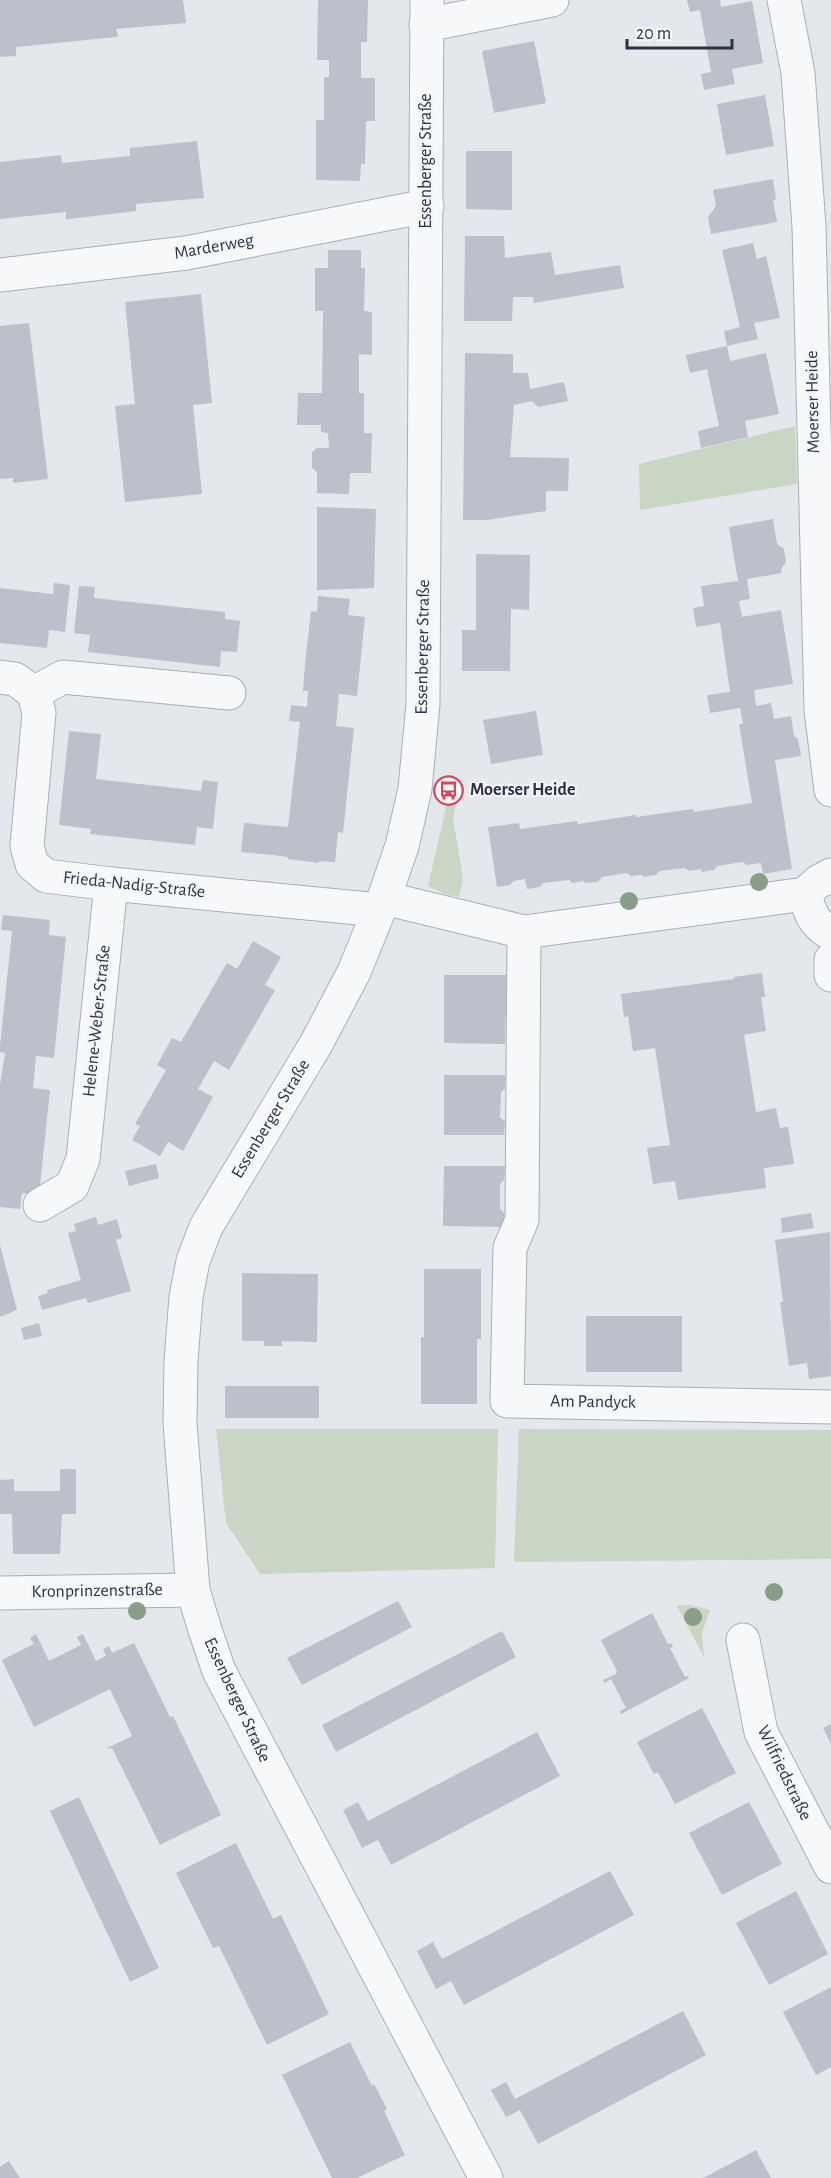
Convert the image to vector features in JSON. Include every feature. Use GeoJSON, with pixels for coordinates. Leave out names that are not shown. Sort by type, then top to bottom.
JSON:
{"type":"FeatureCollection","features":[{"type":"Feature","properties":{"kind":"street"},"geometry":{"type":"LineString","coordinates":[[427,12],[552,0]]}},
{"type":"Feature","properties":{"kind":"street","name":"Moerser Heide"},"geometry":{"type":"LineString","coordinates":[[784,0],[798,73],[820,226],[824,577],[820,710],[831,790]]}},
{"type":"Feature","properties":{"kind":"street","name":"Essenberger Straße"},"geometry":{"type":"LineString","coordinates":[[427,12],[423,704],[415,789],[402,846],[382,904],[354,972],[316,1044],[206,1227],[193,1261],[186,1297],[181,1361],[180,1424],[194,1590],[219,1671],[486,2178]]}},
{"type":"Feature","properties":{"kind":"street","name":"Marderweg"},"geometry":{"type":"LineString","coordinates":[[0,275],[186,253],[426,206]]}},
{"type":"Feature","properties":{"kind":"street"},"geometry":{"type":"LineString","coordinates":[[0,677],[15,679],[34,693],[63,677],[229,693]]}},
{"type":"Feature","properties":{"kind":"street","name":"Frieda-Nadig-Straße"},"geometry":{"type":"LineString","coordinates":[[34,693],[39,713],[27,846],[32,864],[46,876],[294,900],[382,904]]}},
{"type":"Feature","properties":{"kind":"street"},"geometry":{"type":"LineString","coordinates":[[382,904],[524,932],[805,894],[818,882],[831,875]]}},
{"type":"Feature","properties":{"kind":"street","name":"Helene-Weber-Straße"},"geometry":{"type":"LineString","coordinates":[[40,1204],[72,1186],[83,1159],[111,884]]}},
{"type":"Feature","properties":{"kind":"street"},"geometry":{"type":"LineString","coordinates":[[805,894],[809,910],[819,927],[831,934]]}},
{"type":"Feature","properties":{"kind":"street","name":"Am Pandyck"},"geometry":{"type":"LineString","coordinates":[[524,932],[522,1220],[510,1248],[507,1401],[831,1407]]}},
{"type":"Feature","properties":{"kind":"street"},"geometry":{"type":"LineString","coordinates":[[831,960],[831,975]]}},
{"type":"Feature","properties":{"kind":"street","name":"Kronprinzenstraße"},"geometry":{"type":"LineString","coordinates":[[0,1593],[194,1590]]}},
{"type":"Feature","properties":{"kind":"street","name":"Wilfriedstraße"},"geometry":{"type":"LineString","coordinates":[[742,1640],[761,1732],[831,1867]]}},
{"type":"Feature","properties":{"kind":"green space"},"geometry":{"type":"Polygon","coordinates":[[[795,426],[797,484],[640,510],[639,464],[795,426]]]}},
{"type":"Feature","properties":{"kind":"green space"},"geometry":{"type":"Polygon","coordinates":[[[452,781],[461,784],[453,818],[463,878],[459,897],[445,894],[428,886],[452,781]]]}},
{"type":"Feature","properties":{"kind":"green space"},"geometry":{"type":"Polygon","coordinates":[[[216,1429],[498,1429],[495,1568],[260,1574],[226,1523],[216,1429]]]}},
{"type":"Feature","properties":{"kind":"green space"},"geometry":{"type":"Polygon","coordinates":[[[519,1429],[831,1430],[831,1559],[514,1562],[519,1429]]]}},
{"type":"Feature","properties":{"kind":"green space"},"geometry":{"type":"Polygon","coordinates":[[[689,1605],[710,1610],[702,1633],[704,1657],[677,1606],[689,1605]]]}},
{"type":"Feature","properties":{"kind":"building"},"geometry":{"type":"Polygon","coordinates":[[[0,0],[183,0],[186,23],[116,29],[118,36],[116,37],[16,47],[16,56],[0,57],[0,0]]]}},
{"type":"Feature","properties":{"kind":"building"},"geometry":{"type":"Polygon","coordinates":[[[318,0],[368,0],[367,42],[361,42],[361,78],[375,78],[375,121],[366,121],[365,164],[361,164],[360,181],[316,180],[316,120],[324,120],[324,77],[329,77],[329,60],[317,60],[318,0]]]}},
{"type":"Feature","properties":{"kind":"building"},"geometry":{"type":"Polygon","coordinates":[[[687,0],[720,0],[721,7],[752,1],[763,63],[732,69],[735,84],[704,90],[701,74],[711,72],[700,10],[690,12],[687,0]]]}},
{"type":"Feature","properties":{"kind":"building"},"geometry":{"type":"Polygon","coordinates":[[[534,41],[546,103],[494,113],[482,51],[534,41]]]}},
{"type":"Feature","properties":{"kind":"building"},"geometry":{"type":"Polygon","coordinates":[[[765,95],[774,146],[726,155],[717,104],[765,95]]]}},
{"type":"Feature","properties":{"kind":"building"},"geometry":{"type":"Polygon","coordinates":[[[197,141],[204,198],[136,204],[136,211],[69,219],[66,219],[66,212],[0,219],[0,162],[61,155],[62,163],[130,156],[130,148],[197,141]]]}},
{"type":"Feature","properties":{"kind":"building"},"geometry":{"type":"Polygon","coordinates":[[[466,151],[512,151],[512,210],[466,209],[466,151]]]}},
{"type":"Feature","properties":{"kind":"building"},"geometry":{"type":"Polygon","coordinates":[[[773,179],[776,199],[773,201],[777,222],[711,234],[708,217],[716,206],[713,190],[773,179]]]}},
{"type":"Feature","properties":{"kind":"building"},"geometry":{"type":"Polygon","coordinates":[[[465,236],[504,236],[505,258],[551,252],[555,275],[620,265],[624,288],[534,303],[533,297],[513,297],[512,321],[464,321],[465,236]]]}},
{"type":"Feature","properties":{"kind":"building"},"geometry":{"type":"Polygon","coordinates":[[[753,243],[757,259],[766,256],[780,318],[754,323],[758,339],[727,346],[724,331],[740,327],[722,250],[753,243]]]}},
{"type":"Feature","properties":{"kind":"building"},"geometry":{"type":"Polygon","coordinates":[[[328,250],[361,250],[361,268],[365,268],[364,311],[372,312],[372,355],[359,354],[359,393],[364,393],[364,433],[372,433],[371,473],[350,473],[349,494],[317,493],[317,472],[312,468],[312,452],[317,448],[329,448],[328,433],[321,432],[321,425],[297,425],[298,393],[322,393],[323,311],[315,311],[315,268],[328,268],[328,250]]]}},
{"type":"Feature","properties":{"kind":"building"},"geometry":{"type":"Polygon","coordinates":[[[201,294],[212,403],[193,405],[202,494],[125,502],[115,406],[135,404],[125,302],[201,294]]]}},
{"type":"Feature","properties":{"kind":"building"},"geometry":{"type":"Polygon","coordinates":[[[29,323],[48,479],[13,483],[13,478],[0,479],[0,326],[29,323]]]}},
{"type":"Feature","properties":{"kind":"building"},"geometry":{"type":"Polygon","coordinates":[[[727,346],[730,361],[766,353],[779,414],[745,421],[748,437],[701,448],[698,431],[719,426],[707,369],[690,373],[686,355],[727,346]]]}},
{"type":"Feature","properties":{"kind":"building"},"geometry":{"type":"Polygon","coordinates":[[[465,353],[513,354],[513,373],[528,373],[530,389],[564,382],[568,401],[538,407],[532,401],[514,405],[510,457],[569,458],[568,491],[546,491],[546,511],[487,520],[463,520],[465,353]]]}},
{"type":"Feature","properties":{"kind":"building"},"geometry":{"type":"Polygon","coordinates":[[[317,507],[376,509],[374,588],[317,590],[317,507]]]}},
{"type":"Feature","properties":{"kind":"building"},"geometry":{"type":"Polygon","coordinates":[[[773,519],[777,544],[784,549],[786,562],[781,569],[782,573],[747,579],[750,599],[739,601],[742,617],[781,610],[793,684],[754,690],[756,706],[771,703],[774,719],[791,716],[794,736],[798,739],[801,756],[775,760],[792,869],[763,874],[761,863],[747,865],[743,862],[717,866],[714,870],[701,872],[701,869],[689,871],[685,868],[659,871],[656,875],[643,877],[643,875],[631,876],[627,873],[602,877],[598,882],[573,883],[569,880],[543,883],[540,887],[527,889],[525,879],[497,887],[488,827],[519,823],[520,829],[577,821],[578,824],[693,809],[694,812],[752,803],[739,724],[743,724],[740,708],[710,713],[707,695],[730,692],[720,623],[696,627],[693,608],[704,606],[701,586],[738,581],[729,527],[773,519]]]}},
{"type":"Feature","properties":{"kind":"building"},"geometry":{"type":"Polygon","coordinates":[[[476,554],[530,555],[529,610],[511,609],[510,671],[462,671],[462,630],[476,630],[476,554]]]}},
{"type":"Feature","properties":{"kind":"building"},"geometry":{"type":"Polygon","coordinates":[[[54,583],[70,585],[65,632],[49,630],[47,648],[0,643],[0,588],[53,594],[54,583]]]}},
{"type":"Feature","properties":{"kind":"building"},"geometry":{"type":"Polygon","coordinates":[[[79,586],[95,587],[94,598],[225,612],[225,619],[240,621],[237,652],[221,651],[220,667],[88,652],[90,635],[74,633],[79,586]]]}},
{"type":"Feature","properties":{"kind":"building"},"geometry":{"type":"Polygon","coordinates":[[[318,596],[350,599],[348,615],[365,617],[357,696],[339,694],[336,726],[354,728],[343,833],[338,832],[335,862],[319,861],[319,863],[241,852],[244,823],[288,827],[300,722],[289,721],[291,705],[307,707],[308,691],[303,691],[305,664],[311,611],[317,612],[318,596]]]}},
{"type":"Feature","properties":{"kind":"building"},"geometry":{"type":"Polygon","coordinates":[[[536,711],[543,755],[491,764],[483,720],[536,711]]]}},
{"type":"Feature","properties":{"kind":"building"},"geometry":{"type":"Polygon","coordinates":[[[69,731],[101,734],[96,779],[201,791],[203,780],[218,782],[213,829],[197,827],[195,845],[90,834],[91,829],[59,825],[69,731]]]}},
{"type":"Feature","properties":{"kind":"building"},"geometry":{"type":"Polygon","coordinates":[[[3,915],[50,920],[49,935],[66,937],[54,1058],[36,1056],[33,1088],[50,1090],[39,1195],[22,1193],[20,1209],[0,1207],[0,1085],[5,1053],[0,1052],[0,1046],[12,931],[1,930],[3,915]]]}},
{"type":"Feature","properties":{"kind":"building"},"geometry":{"type":"Polygon","coordinates":[[[253,941],[281,957],[265,985],[275,990],[229,1070],[214,1061],[198,1089],[213,1097],[183,1151],[168,1142],[160,1156],[132,1140],[140,1126],[135,1124],[166,1070],[157,1065],[172,1038],[181,1042],[227,963],[237,969],[253,941]]]}},
{"type":"Feature","properties":{"kind":"building"},"geometry":{"type":"Polygon","coordinates":[[[762,973],[765,997],[761,997],[766,1031],[744,1035],[756,1112],[776,1108],[780,1128],[788,1127],[794,1164],[764,1168],[766,1188],[678,1200],[675,1181],[653,1184],[647,1148],[670,1145],[655,1048],[633,1051],[628,1016],[624,1017],[621,994],[734,979],[734,977],[762,973]]]}},
{"type":"Feature","properties":{"kind":"building"},"geometry":{"type":"Polygon","coordinates":[[[444,975],[506,975],[506,1001],[509,1002],[509,1017],[505,1017],[505,1044],[444,1043],[444,975]]]}},
{"type":"Feature","properties":{"kind":"building"},"geometry":{"type":"Polygon","coordinates":[[[444,1075],[505,1075],[505,1089],[501,1092],[500,1118],[505,1121],[504,1135],[444,1135],[444,1075]]]}},
{"type":"Feature","properties":{"kind":"building"},"geometry":{"type":"Polygon","coordinates":[[[156,1164],[159,1178],[129,1186],[125,1171],[156,1164]]]}},
{"type":"Feature","properties":{"kind":"building"},"geometry":{"type":"Polygon","coordinates":[[[444,1166],[505,1166],[504,1180],[500,1184],[500,1209],[504,1213],[504,1227],[443,1226],[444,1166]]]}},
{"type":"Feature","properties":{"kind":"building"},"geometry":{"type":"Polygon","coordinates":[[[811,1213],[814,1228],[782,1233],[781,1218],[811,1213]]]}},
{"type":"Feature","properties":{"kind":"building"},"geometry":{"type":"Polygon","coordinates":[[[96,1217],[98,1225],[117,1219],[122,1238],[116,1240],[131,1291],[88,1303],[86,1298],[42,1310],[38,1296],[48,1293],[47,1290],[81,1280],[68,1233],[76,1231],[74,1224],[96,1217]]]}},
{"type":"Feature","properties":{"kind":"building"},"geometry":{"type":"Polygon","coordinates":[[[830,1232],[831,1376],[809,1379],[807,1363],[789,1366],[780,1302],[783,1302],[775,1240],[830,1232]]]}},
{"type":"Feature","properties":{"kind":"building"},"geometry":{"type":"Polygon","coordinates":[[[0,1245],[17,1310],[0,1317],[0,1245]]]}},
{"type":"Feature","properties":{"kind":"building"},"geometry":{"type":"Polygon","coordinates":[[[424,1269],[481,1269],[481,1339],[477,1339],[477,1404],[421,1404],[424,1269]]]}},
{"type":"Feature","properties":{"kind":"building"},"geometry":{"type":"Polygon","coordinates":[[[242,1273],[318,1274],[317,1342],[282,1341],[282,1346],[264,1346],[264,1341],[242,1341],[242,1273]]]}},
{"type":"Feature","properties":{"kind":"building"},"geometry":{"type":"Polygon","coordinates":[[[586,1316],[682,1316],[682,1372],[586,1372],[586,1316]]]}},
{"type":"Feature","properties":{"kind":"building"},"geometry":{"type":"Polygon","coordinates":[[[39,1323],[42,1336],[24,1340],[21,1328],[39,1323]]]}},
{"type":"Feature","properties":{"kind":"building"},"geometry":{"type":"Polygon","coordinates":[[[225,1386],[319,1386],[319,1418],[225,1418],[225,1386]]]}},
{"type":"Feature","properties":{"kind":"building"},"geometry":{"type":"Polygon","coordinates":[[[60,1469],[76,1469],[76,1514],[62,1514],[60,1554],[13,1554],[12,1514],[0,1514],[0,1480],[14,1479],[14,1491],[60,1491],[60,1469]]]}},
{"type":"Feature","properties":{"kind":"building"},"geometry":{"type":"Polygon","coordinates":[[[398,1601],[412,1627],[302,1685],[287,1658],[398,1601]]]}},
{"type":"Feature","properties":{"kind":"building"},"geometry":{"type":"Polygon","coordinates":[[[652,1613],[668,1644],[671,1643],[673,1647],[670,1648],[685,1677],[689,1678],[621,1714],[620,1711],[626,1708],[611,1679],[605,1683],[603,1680],[616,1674],[617,1671],[601,1640],[652,1613]]]}},
{"type":"Feature","properties":{"kind":"building"},"geometry":{"type":"Polygon","coordinates":[[[502,1631],[516,1657],[336,1752],[322,1725],[502,1631]]]}},
{"type":"Feature","properties":{"kind":"building"},"geometry":{"type":"Polygon","coordinates":[[[36,1634],[49,1661],[81,1645],[77,1637],[83,1634],[96,1661],[106,1656],[103,1649],[109,1646],[112,1653],[134,1643],[170,1717],[173,1716],[221,1815],[160,1845],[112,1748],[107,1748],[132,1736],[110,1689],[34,1727],[2,1660],[34,1644],[30,1638],[36,1634]]]}},
{"type":"Feature","properties":{"kind":"building"},"geometry":{"type":"Polygon","coordinates":[[[702,1708],[736,1773],[675,1804],[658,1772],[654,1774],[637,1742],[702,1708]]]}},
{"type":"Feature","properties":{"kind":"building"},"geometry":{"type":"Polygon","coordinates":[[[831,1724],[831,1744],[823,1728],[831,1724]]]}},
{"type":"Feature","properties":{"kind":"building"},"geometry":{"type":"Polygon","coordinates":[[[537,1732],[560,1776],[391,1865],[378,1840],[362,1848],[343,1810],[358,1802],[368,1821],[537,1732]]]}},
{"type":"Feature","properties":{"kind":"building"},"geometry":{"type":"Polygon","coordinates":[[[79,1797],[159,1968],[130,1982],[50,1811],[79,1797]]]}},
{"type":"Feature","properties":{"kind":"building"},"geometry":{"type":"Polygon","coordinates":[[[749,1802],[782,1864],[722,1895],[689,1833],[749,1802]]]}},
{"type":"Feature","properties":{"kind":"building"},"geometry":{"type":"Polygon","coordinates":[[[236,1843],[273,1919],[281,1915],[329,2014],[267,2045],[219,1946],[213,1948],[176,1873],[236,1843]]]}},
{"type":"Feature","properties":{"kind":"building"},"geometry":{"type":"Polygon","coordinates":[[[610,1871],[634,1915],[464,2005],[451,1981],[436,1989],[417,1951],[433,1942],[442,1959],[610,1871]]]}},
{"type":"Feature","properties":{"kind":"building"},"geometry":{"type":"Polygon","coordinates":[[[796,1891],[828,1954],[769,1985],[736,1923],[796,1891]]]}},
{"type":"Feature","properties":{"kind":"building"},"geometry":{"type":"Polygon","coordinates":[[[831,1987],[831,2067],[816,2075],[783,2012],[831,1987]]]}},
{"type":"Feature","properties":{"kind":"building"},"geometry":{"type":"Polygon","coordinates":[[[683,2011],[706,2055],[538,2144],[520,2110],[506,2117],[491,2090],[506,2082],[515,2099],[683,2011]]]}},
{"type":"Feature","properties":{"kind":"building"},"geometry":{"type":"Polygon","coordinates":[[[350,2042],[372,2086],[374,2084],[387,2109],[384,2111],[405,2155],[357,2178],[332,2178],[282,2075],[350,2042]]]}},
{"type":"Feature","properties":{"kind":"building"},"geometry":{"type":"Polygon","coordinates":[[[756,2150],[771,2178],[703,2178],[728,2165],[756,2150]]]}},
{"type":"Feature","properties":{"kind":"building"},"geometry":{"type":"Polygon","coordinates":[[[9,2161],[20,2178],[0,2178],[0,2167],[9,2161]]]}},
{"type":"Feature","properties":{"kind":"place","name":"Moerser Heide"},"geometry":{"type":"Point","coordinates":[449,790]}}]}
